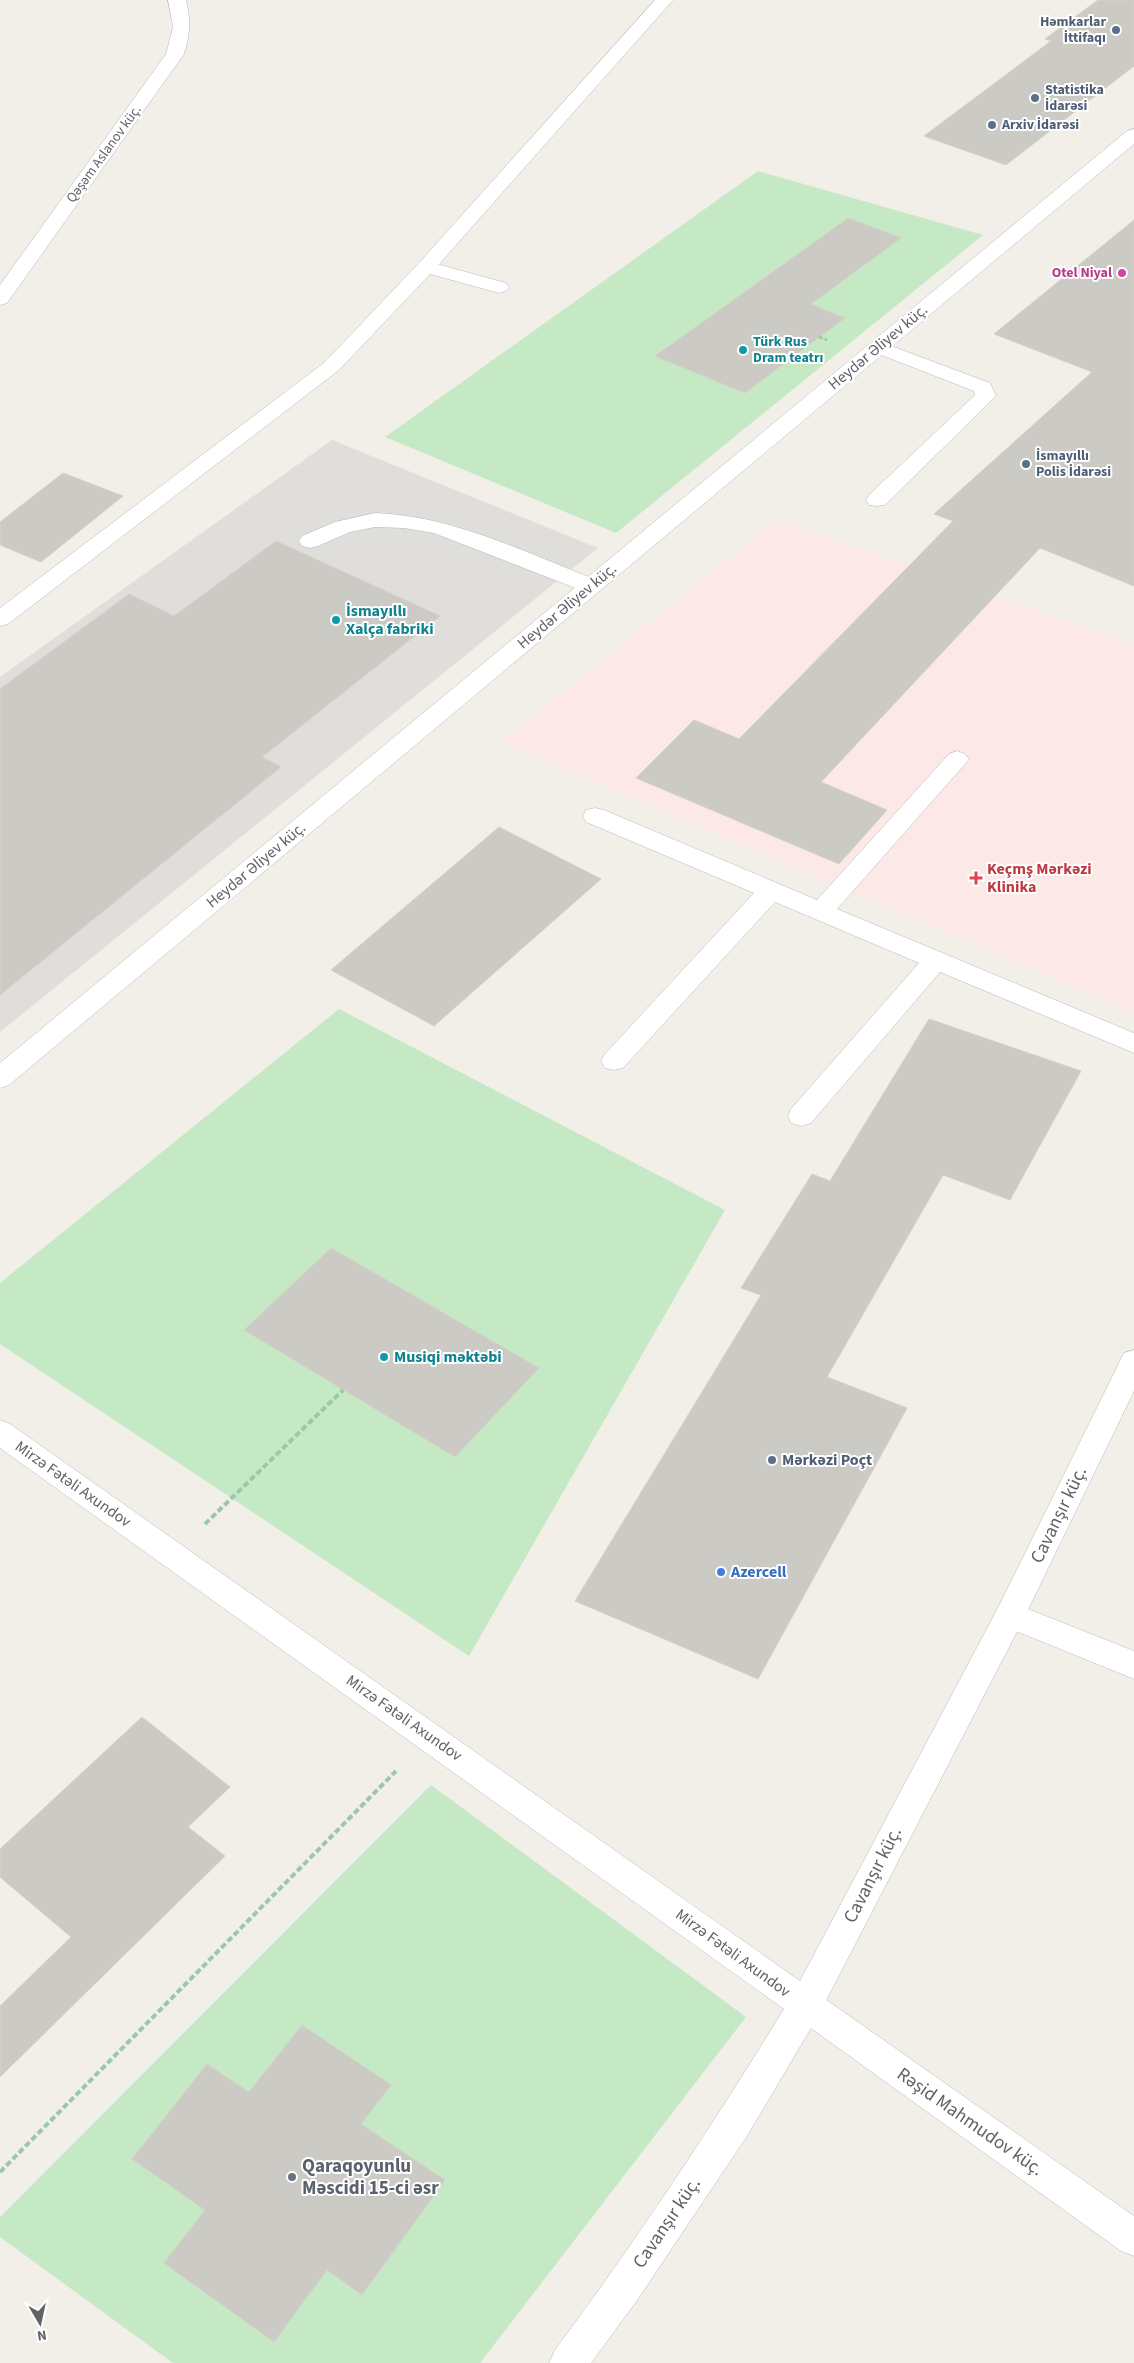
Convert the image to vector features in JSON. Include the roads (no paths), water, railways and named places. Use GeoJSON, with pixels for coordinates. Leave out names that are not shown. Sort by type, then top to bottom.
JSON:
{"type":"FeatureCollection","features":[{"type":"Feature","properties":{"kind":"street","name":"Qəşəm Aslanov küç."},"geometry":{"type":"LineString","coordinates":[[0,299],[175,54],[182,36],[183,19],[177,0]]}},
{"type":"Feature","properties":{"kind":"street"},"geometry":{"type":"LineString","coordinates":[[0,619],[273,414],[332,366],[376,322],[426,267],[664,0]]}},
{"type":"Feature","properties":{"kind":"street","name":"Heydər Əliyev küç."},"geometry":{"type":"LineString","coordinates":[[0,1078],[1134,135]]}},
{"type":"Feature","properties":{"kind":"street"},"geometry":{"type":"LineString","coordinates":[[426,267],[499,287]]}},
{"type":"Feature","properties":{"kind":"street"},"geometry":{"type":"LineString","coordinates":[[878,347],[983,387],[986,396],[878,500]]}},
{"type":"Feature","properties":{"kind":"street"},"geometry":{"type":"LineString","coordinates":[[310,540],[343,527],[375,520],[404,521],[440,528],[591,586]]}},
{"type":"Feature","properties":{"kind":"street"},"geometry":{"type":"LineString","coordinates":[[821,911],[957,759]]}},
{"type":"Feature","properties":{"kind":"street"},"geometry":{"type":"LineString","coordinates":[[595,816],[1134,1044]]}},
{"type":"Feature","properties":{"kind":"street"},"geometry":{"type":"LineString","coordinates":[[614,1061],[771,890]]}},
{"type":"Feature","properties":{"kind":"street"},"geometry":{"type":"LineString","coordinates":[[801,1116],[936,960]]}},
{"type":"Feature","properties":{"kind":"street","name":"Cavanşır küç."},"geometry":{"type":"LineString","coordinates":[[568,2363],[624,2286],[734,2124],[806,2005],[901,1820],[1010,1615],[1134,1361]]}},
{"type":"Feature","properties":{"kind":"street","name":"Mirzə Fətəli Axundov"},"geometry":{"type":"LineString","coordinates":[[0,1432],[806,2005]]}},
{"type":"Feature","properties":{"kind":"street"},"geometry":{"type":"LineString","coordinates":[[1010,1615],[1134,1665]]}},
{"type":"Feature","properties":{"kind":"street","name":"Rəşid Mahmudov küç."},"geometry":{"type":"LineString","coordinates":[[806,2005],[1134,2238]]}},
{"type":"Feature","properties":{"kind":"place","name":"Həmkarlar İttifaqı"},"geometry":{"type":"Point","coordinates":[1116,30]}},
{"type":"Feature","properties":{"kind":"place","name":"Statistika İdarəsi"},"geometry":{"type":"Point","coordinates":[1035,98]}},
{"type":"Feature","properties":{"kind":"place","name":"Arxiv İdarəsi"},"geometry":{"type":"Point","coordinates":[992,125]}},
{"type":"Feature","properties":{"kind":"place","name":"Otel Niyal"},"geometry":{"type":"Point","coordinates":[1122,273]}},
{"type":"Feature","properties":{"kind":"place","name":"Türk Rus Dram teatrı"},"geometry":{"type":"Point","coordinates":[743,350]}},
{"type":"Feature","properties":{"kind":"place","name":"İsmayıllı Polis İdarəsi"},"geometry":{"type":"Point","coordinates":[1026,464]}},
{"type":"Feature","properties":{"kind":"place","name":"İsmayıllı Xalça fabriki"},"geometry":{"type":"Point","coordinates":[336,620]}},
{"type":"Feature","properties":{"kind":"place","name":"Keçmş Mərkəzi Klinika"},"geometry":{"type":"Point","coordinates":[976,878]}},
{"type":"Feature","properties":{"kind":"place","name":"Musiqi məktəbi"},"geometry":{"type":"Point","coordinates":[384,1357]}},
{"type":"Feature","properties":{"kind":"place","name":"Mərkəzi Poçt"},"geometry":{"type":"Point","coordinates":[772,1460]}},
{"type":"Feature","properties":{"kind":"place","name":"Azercell"},"geometry":{"type":"Point","coordinates":[721,1572]}},
{"type":"Feature","properties":{"kind":"place","name":"Qaraqoyunlu Məscidi 15-ci əsr"},"geometry":{"type":"Point","coordinates":[292,2177]}}]}
